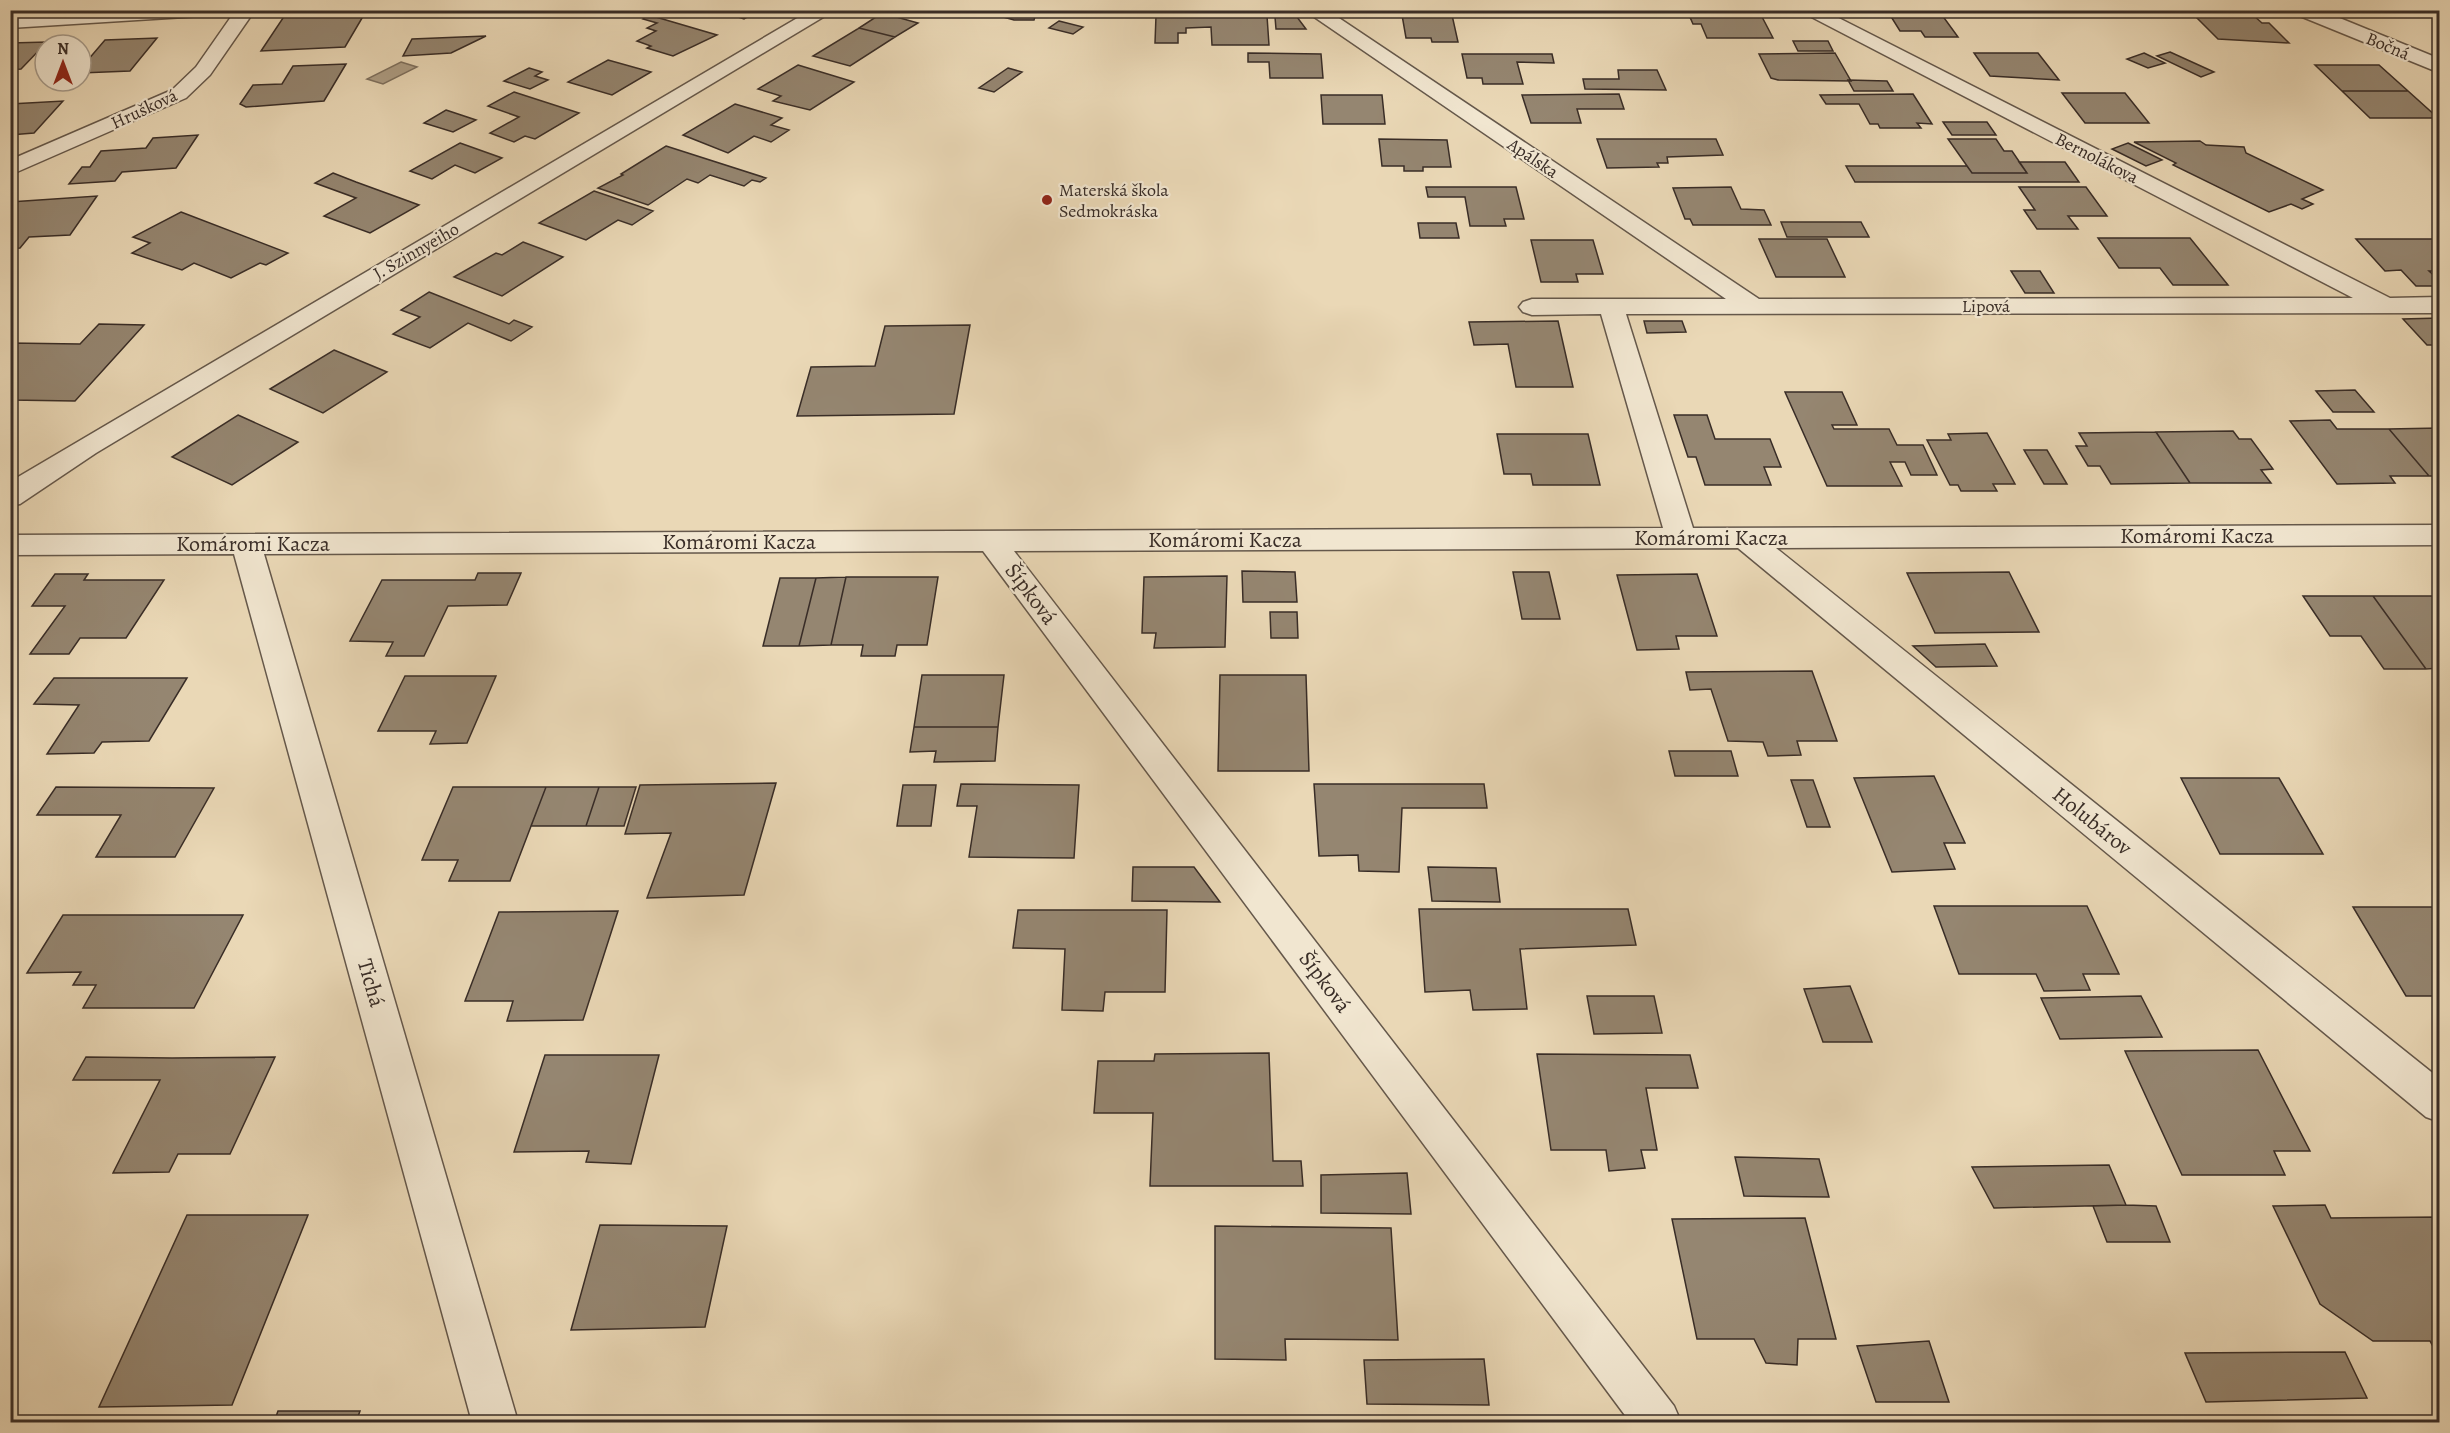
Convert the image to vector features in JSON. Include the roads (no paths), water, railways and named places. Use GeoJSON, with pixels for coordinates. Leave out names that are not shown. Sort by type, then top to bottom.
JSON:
{"type":"FeatureCollection","features":[{"type":"Feature","properties":{"kind":"street"},"geometry":{"type":"LineString","coordinates":[[10,22],[227,10]]}},
{"type":"Feature","properties":{"kind":"street","name":"Hrušková"},"geometry":{"type":"LineString","coordinates":[[10,168],[178,94],[203,71],[246,10]]}},
{"type":"Feature","properties":{"kind":"street","name":"J. Szinnyeiho"},"geometry":{"type":"LineString","coordinates":[[10,498],[28,483],[86,447],[826,10]]}},
{"type":"Feature","properties":{"kind":"street","name":"Apálska"},"geometry":{"type":"LineString","coordinates":[[1313,10],[1753,306]]}},
{"type":"Feature","properties":{"kind":"street","name":"Bernolákova"},"geometry":{"type":"LineString","coordinates":[[1807,10],[2387,305]]}},
{"type":"Feature","properties":{"kind":"street","name":"Bočná"},"geometry":{"type":"LineString","coordinates":[[2302,10],[2439,67]]}},
{"type":"Feature","properties":{"kind":"street","name":"Lipová"},"geometry":{"type":"LineString","coordinates":[[1532,307],[2439,305]]}},
{"type":"Feature","properties":{"kind":"street"},"geometry":{"type":"LineString","coordinates":[[1611,307],[1681,538]]}},
{"type":"Feature","properties":{"kind":"street","name":"Komáromi Kacza"},"geometry":{"type":"LineString","coordinates":[[10,545],[2439,535]]}},
{"type":"Feature","properties":{"kind":"street","name":"Holubárov"},"geometry":{"type":"LineString","coordinates":[[1745,538],[2439,1104]]}},
{"type":"Feature","properties":{"kind":"street","name":"Šípková"},"geometry":{"type":"LineString","coordinates":[[991,541],[1658,1422]]}},
{"type":"Feature","properties":{"kind":"street","name":"Tichá"},"geometry":{"type":"LineString","coordinates":[[246,544],[495,1422]]}},
{"type":"Feature","properties":{"kind":"place","name":"Materská škola Sedmokráska"},"geometry":{"type":"Point","coordinates":[1047,200]}}]}
